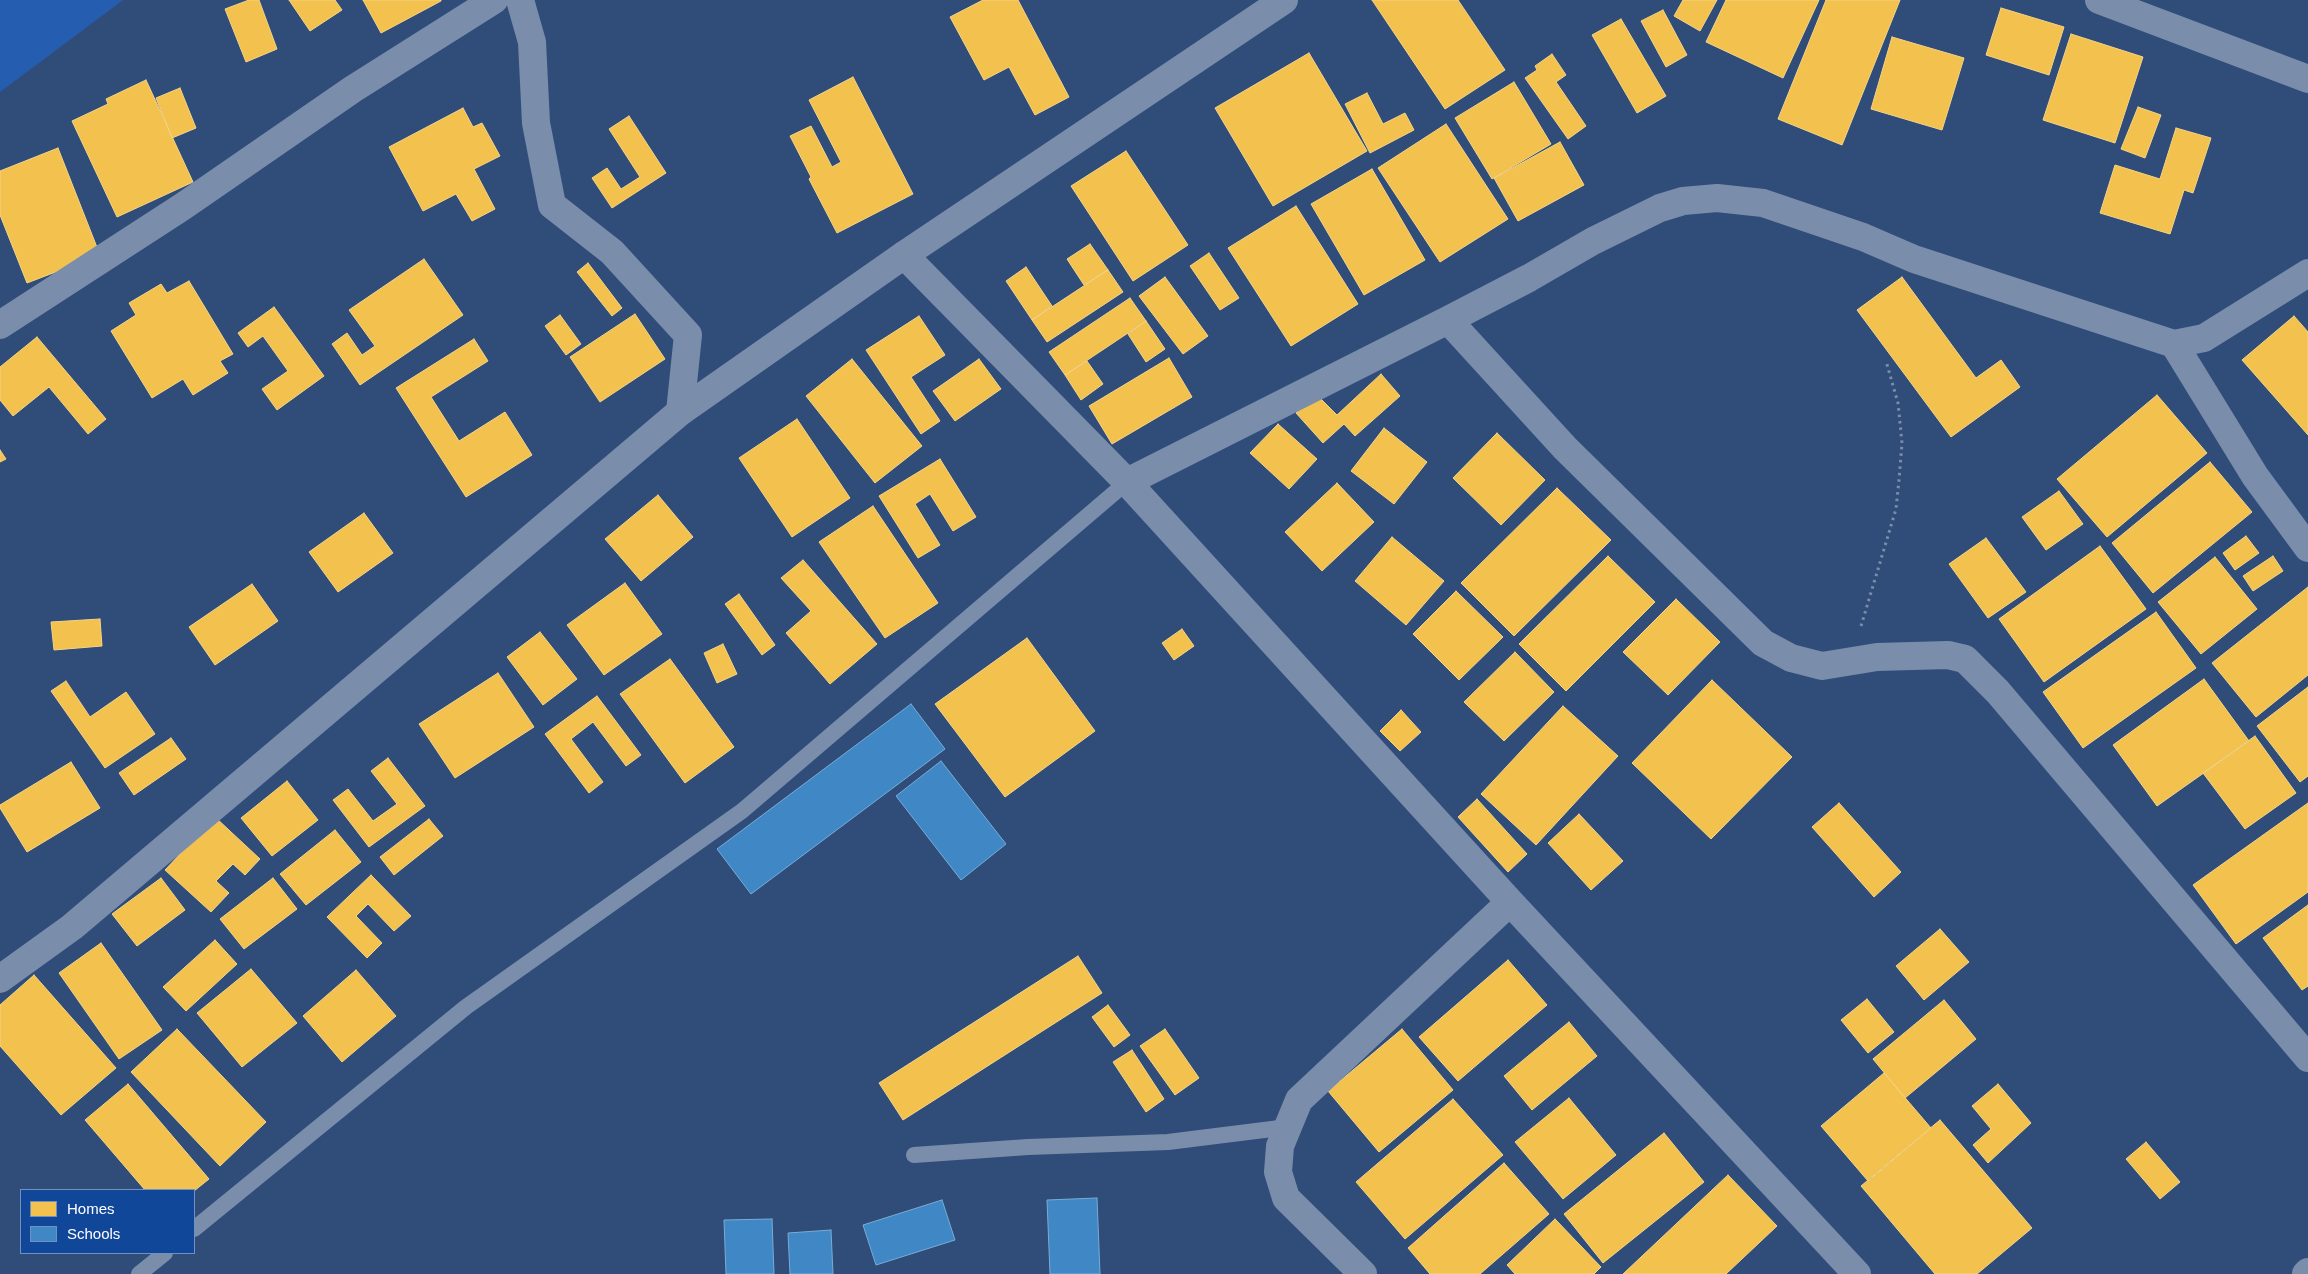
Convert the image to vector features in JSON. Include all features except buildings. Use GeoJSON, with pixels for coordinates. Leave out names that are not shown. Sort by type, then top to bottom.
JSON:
{"type":"FeatureCollection","features":[{"type":"Feature","properties":{"kind":"street"},"geometry":{"type":"LineString","coordinates":[[0,325],[182,207],[353,90],[494,0]]}},
{"type":"Feature","properties":{"kind":"street"},"geometry":{"type":"LineString","coordinates":[[520,0],[532,42],[536,123],[552,205],[612,252],[688,335],[680,412]]}},
{"type":"Feature","properties":{"kind":"street"},"geometry":{"type":"LineString","coordinates":[[2099,0],[2308,79]]}},
{"type":"Feature","properties":{"kind":"street"},"geometry":{"type":"LineString","coordinates":[[0,979],[72,927],[680,412],[904,255],[1274,3]]}},
{"type":"Feature","properties":{"kind":"street"},"geometry":{"type":"LineString","coordinates":[[1127,482],[1448,320],[1529,278],[1594,241],[1660,208],[1683,201],[1717,198],[1763,203],[1863,237],[1914,259],[2135,333],[2174,344],[2204,338],[2308,273]]}},
{"type":"Feature","properties":{"kind":"street"},"geometry":{"type":"LineString","coordinates":[[904,255],[1127,482],[1510,902],[1858,1274]]}},
{"type":"Feature","properties":{"kind":"street"},"geometry":{"type":"LineString","coordinates":[[1448,320],[1566,448],[1763,642],[1805,664],[1822,666],[1877,657],[1948,656],[1965,659],[1998,692],[2308,1058]]}},
{"type":"Feature","properties":{"kind":"street"},"geometry":{"type":"LineString","coordinates":[[2174,344],[2255,476],[2308,548]]}},
{"type":"Feature","properties":{"kind":"street"},"geometry":{"type":"LineString","coordinates":[[1363,1274],[1286,1198],[1278,1172],[1280,1146],[1299,1100],[1510,902]]}},
{"type":"Feature","properties":{"kind":"lane"},"geometry":{"type":"LineString","coordinates":[[195,1228],[466,1007],[742,810],[1127,482]]}},
{"type":"Feature","properties":{"kind":"lane"},"geometry":{"type":"LineString","coordinates":[[914,1155],[1028,1147],[1168,1142],[1288,1127]]}},
{"type":"Feature","properties":{"kind":"lane"},"geometry":{"type":"LineString","coordinates":[[139,1274],[164,1254]]}},
{"type":"Feature","properties":{"kind":"path"},"geometry":{"type":"LineString","coordinates":[[1849,663],[1896,509],[1902,443],[1898,402],[1886,361]]}},
{"type":"Feature","properties":{"kind":"shaded area"},"geometry":{"type":"Polygon","coordinates":[[[0,0],[123,0],[0,92],[0,0]]]}}]}
